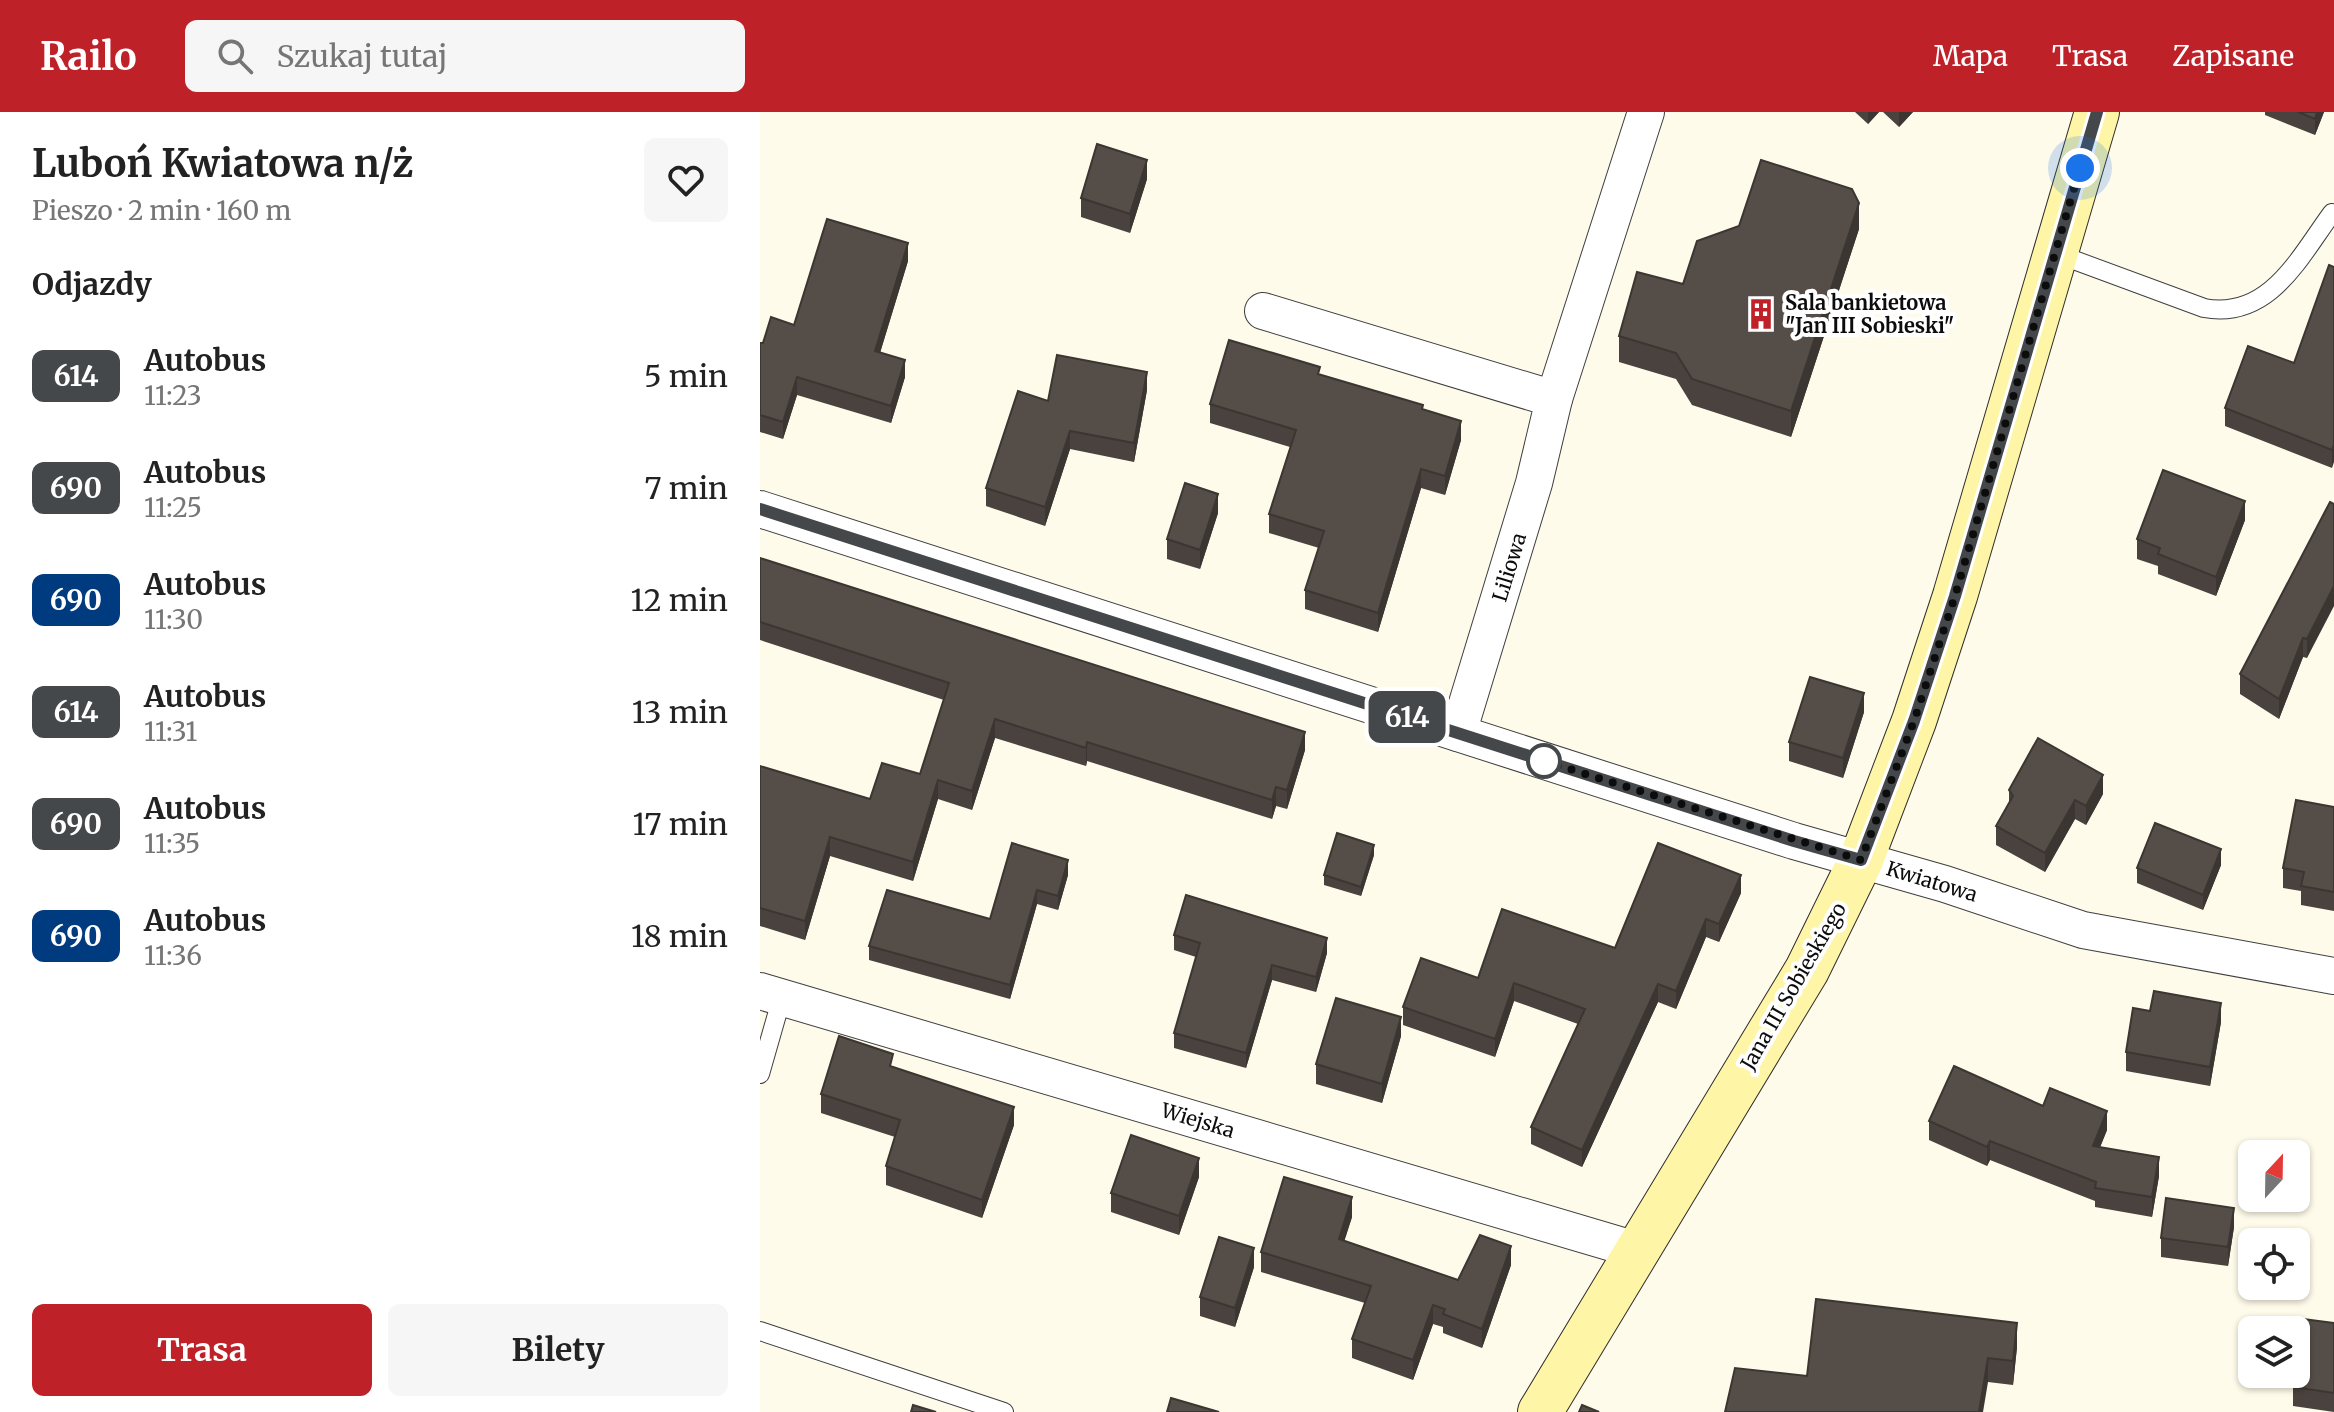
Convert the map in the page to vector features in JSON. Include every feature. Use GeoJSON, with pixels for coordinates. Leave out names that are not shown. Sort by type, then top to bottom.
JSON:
{"type":"FeatureCollection","features":[{"type":"Feature","properties":{"kind":"street","name":"Liliowa"},"geometry":{"type":"LineString","coordinates":[[1458,733],[1534,483],[1554,399],[1646,112]]}},
{"type":"Feature","properties":{"kind":"street","name":"Jana III Sobieskiego"},"geometry":{"type":"LineString","coordinates":[[1540,1412],[1807,970],[1861,860],[1896,771],[1942,637],[2097,112]]}},
{"type":"Feature","properties":{"kind":"street"},"geometry":{"type":"LineString","coordinates":[[1263,311],[1554,399]]}},
{"type":"Feature","properties":{"kind":"street","name":"Kwiatowa"},"geometry":{"type":"LineString","coordinates":[[760,509],[1794,841],[1945,884],[2083,930],[2334,976]]}},
{"type":"Feature","properties":{"kind":"street","name":"Wiejska"},"geometry":{"type":"LineString","coordinates":[[771,994],[1636,1250]]}},
{"type":"Feature","properties":{"kind":"lane"},"geometry":{"type":"LineString","coordinates":[[2055,253],[2204,308],[2236,309],[2259,299],[2281,281],[2332,213]]}},
{"type":"Feature","properties":{"kind":"lane"},"geometry":{"type":"LineString","coordinates":[[760,1074],[771,994]]}},
{"type":"Feature","properties":{"kind":"lane"},"geometry":{"type":"LineString","coordinates":[[760,1331],[1004,1412]]}},
{"type":"Feature","properties":{"kind":"building"},"geometry":{"type":"Polygon","coordinates":[[[2298,112],[2317,112],[2315,119],[2298,112]]]}},
{"type":"Feature","properties":{"kind":"building"},"geometry":{"type":"Polygon","coordinates":[[[1097,144],[1147,160],[1130,214],[1081,198],[1097,144]]]}},
{"type":"Feature","properties":{"kind":"building","name":"Sala bankietowa \"Jan III Sobieski\""},"geometry":{"type":"Polygon","coordinates":[[[1761,160],[1852,189],[1859,203],[1791,411],[1692,379],[1676,353],[1619,336],[1637,272],[1683,284],[1697,241],[1739,226],[1761,160]]]}},
{"type":"Feature","properties":{"kind":"building"},"geometry":{"type":"Polygon","coordinates":[[[827,219],[908,243],[875,351],[905,360],[891,406],[797,377],[783,422],[760,415],[760,343],[763,343],[771,317],[794,325],[827,219]]]}},
{"type":"Feature","properties":{"kind":"building"},"geometry":{"type":"Polygon","coordinates":[[[2329,265],[2334,267],[2332,450],[2225,408],[2248,346],[2294,363],[2329,265]]]}},
{"type":"Feature","properties":{"kind":"building"},"geometry":{"type":"Polygon","coordinates":[[[1229,340],[1320,367],[1318,374],[1423,405],[1422,409],[1461,421],[1445,476],[1421,469],[1378,613],[1305,590],[1324,531],[1269,514],[1296,430],[1210,404],[1229,340]]]}},
{"type":"Feature","properties":{"kind":"building"},"geometry":{"type":"Polygon","coordinates":[[[1057,355],[1147,372],[1134,443],[1070,431],[1045,507],[986,488],[1018,391],[1048,401],[1057,355]]]}},
{"type":"Feature","properties":{"kind":"building"},"geometry":{"type":"Polygon","coordinates":[[[2163,470],[2245,501],[2216,577],[2158,554],[2160,548],[2137,539],[2163,470]]]}},
{"type":"Feature","properties":{"kind":"building"},"geometry":{"type":"Polygon","coordinates":[[[1185,483],[1218,494],[1200,550],[1167,539],[1185,483]]]}},
{"type":"Feature","properties":{"kind":"building"},"geometry":{"type":"Polygon","coordinates":[[[2330,502],[2334,504],[2334,586],[2307,639],[2303,638],[2279,699],[2240,674],[2330,502]]]}},
{"type":"Feature","properties":{"kind":"building"},"geometry":{"type":"Polygon","coordinates":[[[760,558],[1305,732],[1287,790],[1276,787],[1272,800],[1087,742],[1086,748],[995,719],[972,791],[938,780],[913,862],[830,837],[805,921],[760,908],[760,766],[870,799],[882,763],[920,774],[949,683],[760,622],[760,558]]]}},
{"type":"Feature","properties":{"kind":"building"},"geometry":{"type":"Polygon","coordinates":[[[1810,677],[1864,693],[1843,758],[1789,742],[1810,677]]]}},
{"type":"Feature","properties":{"kind":"building"},"geometry":{"type":"Polygon","coordinates":[[[2038,738],[2103,775],[2086,806],[2075,800],[2045,853],[1996,826],[2013,796],[2009,790],[2038,738]]]}},
{"type":"Feature","properties":{"kind":"building"},"geometry":{"type":"Polygon","coordinates":[[[2296,800],[2334,807],[2334,892],[2301,886],[2304,872],[2283,868],[2296,800]]]}},
{"type":"Feature","properties":{"kind":"building"},"geometry":{"type":"Polygon","coordinates":[[[2155,823],[2221,849],[2203,895],[2137,868],[2155,823]]]}},
{"type":"Feature","properties":{"kind":"building"},"geometry":{"type":"Polygon","coordinates":[[[1337,833],[1374,845],[1361,887],[1324,875],[1337,833]]]}},
{"type":"Feature","properties":{"kind":"building"},"geometry":{"type":"Polygon","coordinates":[[[1012,843],[1068,860],[1058,896],[1037,890],[1010,985],[869,946],[887,890],[990,919],[1012,843]]]}},
{"type":"Feature","properties":{"kind":"building"},"geometry":{"type":"Polygon","coordinates":[[[1658,843],[1741,875],[1719,924],[1706,919],[1676,991],[1658,984],[1582,1150],[1531,1127],[1585,1009],[1514,983],[1495,1039],[1403,1007],[1421,958],[1478,978],[1502,909],[1615,948],[1658,843]]]}},
{"type":"Feature","properties":{"kind":"building"},"geometry":{"type":"Polygon","coordinates":[[[1186,895],[1327,938],[1316,977],[1272,965],[1246,1053],[1174,1033],[1200,943],[1174,935],[1186,895]]]}},
{"type":"Feature","properties":{"kind":"building"},"geometry":{"type":"Polygon","coordinates":[[[2154,991],[2221,1003],[2210,1067],[2126,1052],[2133,1008],[2150,1011],[2154,991]]]}},
{"type":"Feature","properties":{"kind":"building"},"geometry":{"type":"Polygon","coordinates":[[[1336,998],[1401,1017],[1382,1084],[1316,1064],[1336,998]]]}},
{"type":"Feature","properties":{"kind":"building"},"geometry":{"type":"Polygon","coordinates":[[[839,1036],[893,1054],[890,1066],[1014,1107],[982,1200],[886,1166],[900,1120],[821,1094],[839,1036]]]}},
{"type":"Feature","properties":{"kind":"building"},"geometry":{"type":"Polygon","coordinates":[[[1954,1066],[2043,1106],[2050,1088],[2107,1111],[2093,1146],[2159,1157],[2152,1197],[2095,1188],[2096,1182],[1990,1141],[1987,1147],[1929,1121],[1954,1066]]]}},
{"type":"Feature","properties":{"kind":"building"},"geometry":{"type":"Polygon","coordinates":[[[1131,1135],[1199,1158],[1179,1216],[1111,1193],[1131,1135]]]}},
{"type":"Feature","properties":{"kind":"building"},"geometry":{"type":"Polygon","coordinates":[[[1284,1177],[1352,1197],[1339,1239],[1458,1280],[1480,1235],[1511,1246],[1482,1329],[1443,1314],[1445,1309],[1433,1305],[1413,1360],[1352,1339],[1371,1286],[1261,1252],[1284,1177]]]}},
{"type":"Feature","properties":{"kind":"building"},"geometry":{"type":"Polygon","coordinates":[[[2166,1198],[2234,1208],[2228,1247],[2161,1238],[2166,1198]]]}},
{"type":"Feature","properties":{"kind":"building"},"geometry":{"type":"Polygon","coordinates":[[[1219,1237],[1254,1248],[1235,1308],[1200,1297],[1219,1237]]]}},
{"type":"Feature","properties":{"kind":"building"},"geometry":{"type":"Polygon","coordinates":[[[1816,1299],[2017,1323],[2013,1361],[1988,1358],[1979,1412],[1725,1412],[1735,1368],[1807,1376],[1816,1299]]]}},
{"type":"Feature","properties":{"kind":"building"},"geometry":{"type":"Polygon","coordinates":[[[2310,1320],[2334,1323],[2334,1393],[2300,1388],[2310,1388],[2310,1320]]]}},
{"type":"Feature","properties":{"kind":"building"},"geometry":{"type":"Polygon","coordinates":[[[1171,1398],[1219,1412],[1167,1412],[1171,1398]]]}},
{"type":"Feature","properties":{"kind":"building"},"geometry":{"type":"Polygon","coordinates":[[[913,1405],[936,1412],[911,1412],[913,1405]]]}},
{"type":"Feature","properties":{"kind":"building"},"geometry":{"type":"Polygon","coordinates":[[[1582,1405],[1599,1412],[1579,1412],[1582,1405]]]}},
{"type":"Feature","properties":{"kind":"bus line","name":"614"},"geometry":{"type":"LineString","coordinates":[[760,509],[1861,860],[1914,721],[1955,596],[2097,112]]}},
{"type":"Feature","properties":{"kind":"place","name":"Sala bankietowa \"Jan III Sobieski\""},"geometry":{"type":"Point","coordinates":[1761,314]}},
{"type":"Feature","properties":{"kind":"route"},"geometry":{"type":"LineString","coordinates":[[1544,761],[1861,860],[1914,721],[1955,596],[2080,168]]}}]}
